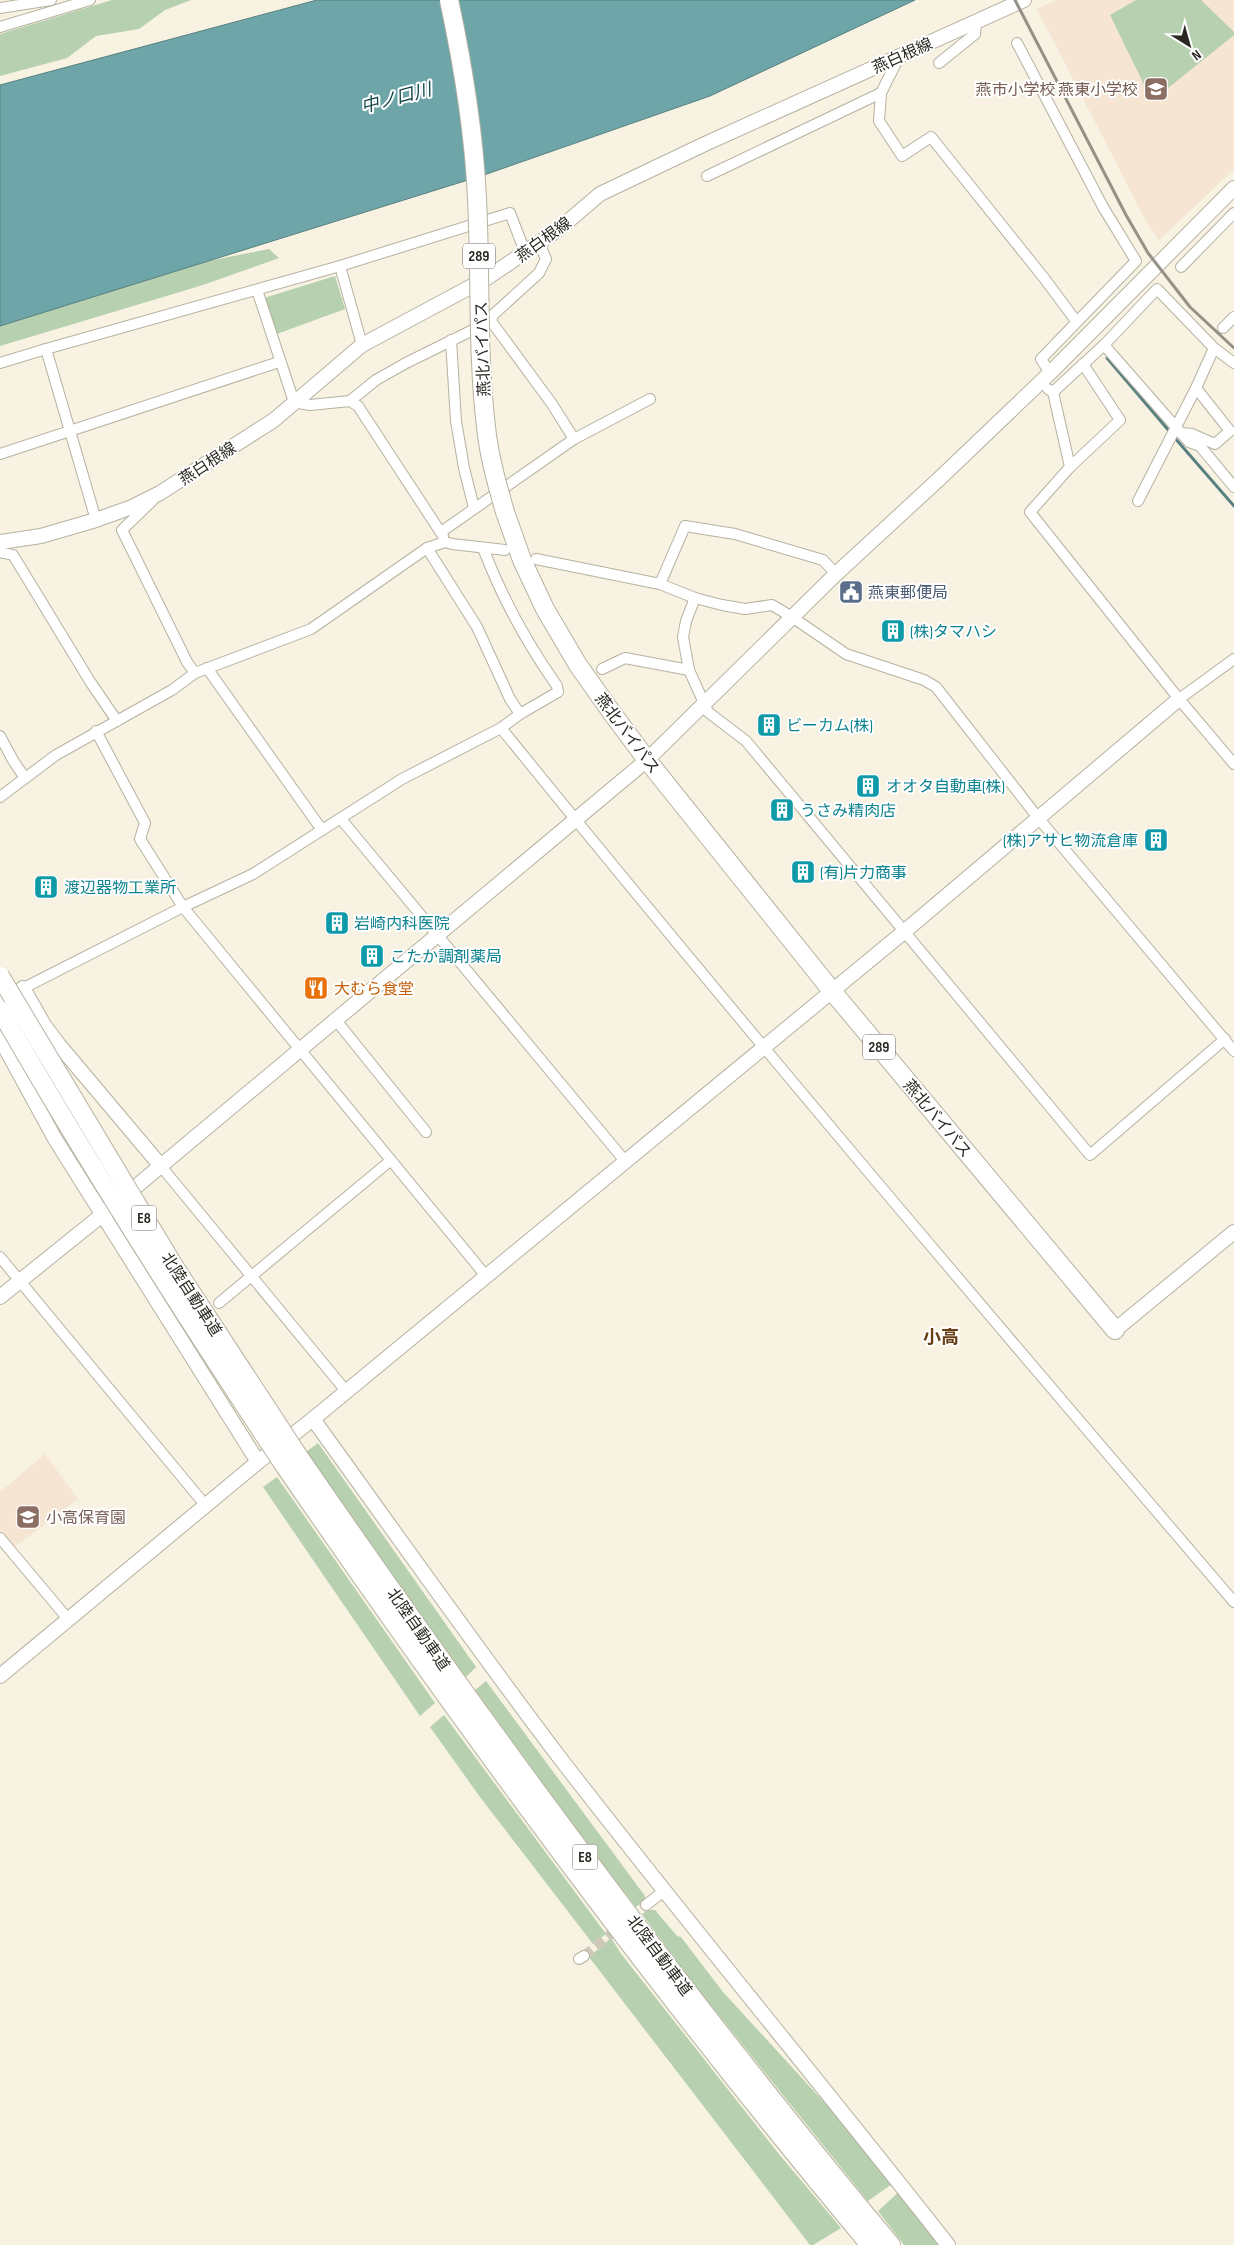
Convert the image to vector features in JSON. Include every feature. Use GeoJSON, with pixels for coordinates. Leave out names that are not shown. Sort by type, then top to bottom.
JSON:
{"type":"FeatureCollection","features":[{"type":"Feature","properties":{"kind":"highway","name":"燕北バイパス"},"geometry":{"type":"LineString","coordinates":[[449,0],[468,107],[477,196],[482,374],[486,427],[493,469],[505,512],[522,560],[562,641],[594,689],[647,760],[832,991],[1115,1330]]}},
{"type":"Feature","properties":{"kind":"highway","name":"北陸自動車道"},"geometry":{"type":"LineString","coordinates":[[0,976],[290,1460],[420,1662],[563,1857],[760,2111],[870,2245]]}},
{"type":"Feature","properties":{"kind":"highway","name":"北陸自動車道"},"geometry":{"type":"LineString","coordinates":[[0,1010],[153,1264],[290,1460],[682,1984],[892,2245]]}},
{"type":"Feature","properties":{"kind":"street"},"geometry":{"type":"LineString","coordinates":[[0,8],[51,0]]}},
{"type":"Feature","properties":{"kind":"street"},"geometry":{"type":"LineString","coordinates":[[0,28],[90,0]]}},
{"type":"Feature","properties":{"kind":"street","name":"燕白根線"},"geometry":{"type":"LineString","coordinates":[[0,542],[41,536],[96,520],[132,507],[160,493],[274,420],[362,345],[488,278],[539,243],[600,194],[707,143],[1024,0]]}},
{"type":"Feature","properties":{"kind":"street"},"geometry":{"type":"LineString","coordinates":[[939,63],[975,34],[976,22]]}},
{"type":"Feature","properties":{"kind":"street"},"geometry":{"type":"LineString","coordinates":[[1017,43],[1103,207],[1136,261],[1041,359],[1050,373]]}},
{"type":"Feature","properties":{"kind":"street"},"geometry":{"type":"LineString","coordinates":[[900,55],[881,92],[879,121],[902,156],[931,136],[1076,321]]}},
{"type":"Feature","properties":{"kind":"street"},"geometry":{"type":"LineString","coordinates":[[708,176],[881,92]]}},
{"type":"Feature","properties":{"kind":"street"},"geometry":{"type":"LineString","coordinates":[[0,1297],[102,1215],[647,760],[836,574],[1050,373],[1234,188]]}},
{"type":"Feature","properties":{"kind":"street"},"geometry":{"type":"LineString","coordinates":[[0,363],[340,266],[510,213],[525,252]]}},
{"type":"Feature","properties":{"kind":"street"},"geometry":{"type":"LineString","coordinates":[[1181,266],[1234,213]]}},
{"type":"Feature","properties":{"kind":"street"},"geometry":{"type":"LineString","coordinates":[[257,290],[279,362],[294,402],[310,405],[350,401],[376,380],[450,340],[490,321],[493,315],[539,273],[546,259],[539,243]]}},
{"type":"Feature","properties":{"kind":"street"},"geometry":{"type":"LineString","coordinates":[[340,266],[362,345]]}},
{"type":"Feature","properties":{"kind":"street"},"geometry":{"type":"LineString","coordinates":[[1053,392],[1104,345],[1157,289],[1234,363]]}},
{"type":"Feature","properties":{"kind":"street"},"geometry":{"type":"LineString","coordinates":[[1223,328],[1234,317]]}},
{"type":"Feature","properties":{"kind":"street"},"geometry":{"type":"LineString","coordinates":[[490,321],[552,404],[574,439]]}},
{"type":"Feature","properties":{"kind":"street"},"geometry":{"type":"LineString","coordinates":[[450,340],[456,421],[464,468],[474,508]]}},
{"type":"Feature","properties":{"kind":"street"},"geometry":{"type":"LineString","coordinates":[[1138,501],[1178,430],[1212,343]]}},
{"type":"Feature","properties":{"kind":"street"},"geometry":{"type":"LineString","coordinates":[[1104,345],[1178,430],[1189,442],[1200,446],[1234,487]]}},
{"type":"Feature","properties":{"kind":"street"},"geometry":{"type":"LineString","coordinates":[[46,350],[96,520]]}},
{"type":"Feature","properties":{"kind":"street"},"geometry":{"type":"LineString","coordinates":[[0,454],[279,362]]}},
{"type":"Feature","properties":{"kind":"street"},"geometry":{"type":"LineString","coordinates":[[1083,364],[1120,420],[1070,467],[1030,512],[1179,699],[1234,764]]}},
{"type":"Feature","properties":{"kind":"street"},"geometry":{"type":"LineString","coordinates":[[1039,383],[1053,392],[1070,467]]}},
{"type":"Feature","properties":{"kind":"street"},"geometry":{"type":"LineString","coordinates":[[1178,430],[1215,444],[1230,431],[1196,388]]}},
{"type":"Feature","properties":{"kind":"street"},"geometry":{"type":"LineString","coordinates":[[441,532],[574,439],[650,399]]}},
{"type":"Feature","properties":{"kind":"street"},"geometry":{"type":"LineString","coordinates":[[350,401],[358,406],[441,532],[445,542]]}},
{"type":"Feature","properties":{"kind":"street"},"geometry":{"type":"LineString","coordinates":[[160,493],[122,530],[187,662],[195,673]]}},
{"type":"Feature","properties":{"kind":"street"},"geometry":{"type":"LineString","coordinates":[[660,584],[685,526],[734,534],[823,560],[836,574]]}},
{"type":"Feature","properties":{"kind":"street"},"geometry":{"type":"LineString","coordinates":[[0,797],[56,755],[172,690],[195,673],[311,629],[428,548],[445,542],[505,550]]}},
{"type":"Feature","properties":{"kind":"street"},"geometry":{"type":"LineString","coordinates":[[428,548],[477,627],[510,699],[520,714]]}},
{"type":"Feature","properties":{"kind":"street"},"geometry":{"type":"LineString","coordinates":[[0,1000],[183,907],[254,874],[402,779],[501,728],[520,714],[558,692],[557,686],[531,650],[512,614],[483,548]]}},
{"type":"Feature","properties":{"kind":"street"},"geometry":{"type":"LineString","coordinates":[[0,552],[13,555],[91,683],[117,721]]}},
{"type":"Feature","properties":{"kind":"street"},"geometry":{"type":"LineString","coordinates":[[536,559],[660,584],[695,598],[745,609],[772,605],[846,654],[924,680],[936,687],[1039,819],[1234,1051]]}},
{"type":"Feature","properties":{"kind":"street"},"geometry":{"type":"LineString","coordinates":[[695,598],[686,621],[683,637],[689,670],[712,717],[746,741],[1090,1155],[1225,1040]]}},
{"type":"Feature","properties":{"kind":"street"},"geometry":{"type":"LineString","coordinates":[[602,669],[625,658],[689,670]]}},
{"type":"Feature","properties":{"kind":"street"},"geometry":{"type":"LineString","coordinates":[[0,1676],[905,931],[1179,699],[1234,659]]}},
{"type":"Feature","properties":{"kind":"street"},"geometry":{"type":"LineString","coordinates":[[207,668],[322,830]]}},
{"type":"Feature","properties":{"kind":"street"},"geometry":{"type":"LineString","coordinates":[[501,728],[1054,1393],[1234,1602]]}},
{"type":"Feature","properties":{"kind":"street"},"geometry":{"type":"LineString","coordinates":[[96,731],[145,823],[140,839],[183,907],[486,1276]]}},
{"type":"Feature","properties":{"kind":"street"},"geometry":{"type":"LineString","coordinates":[[0,736],[14,762],[26,778]]}},
{"type":"Feature","properties":{"kind":"street"},"geometry":{"type":"LineString","coordinates":[[341,819],[625,1161]]}},
{"type":"Feature","properties":{"kind":"street"},"geometry":{"type":"LineString","coordinates":[[23,988],[44,1025],[60,1045],[346,1391]]}},
{"type":"Feature","properties":{"kind":"street"},"geometry":{"type":"LineString","coordinates":[[336,1019],[426,1132]]}},
{"type":"Feature","properties":{"kind":"street"},"geometry":{"type":"LineString","coordinates":[[0,1038],[54,1139],[258,1462]]}},
{"type":"Feature","properties":{"kind":"street"},"geometry":{"type":"LineString","coordinates":[[219,1303],[390,1161]]}},
{"type":"Feature","properties":{"kind":"street"},"geometry":{"type":"LineString","coordinates":[[1115,1330],[1234,1232]]}},
{"type":"Feature","properties":{"kind":"street"},"geometry":{"type":"LineString","coordinates":[[0,1257],[206,1506]]}},
{"type":"Feature","properties":{"kind":"street"},"geometry":{"type":"LineString","coordinates":[[313,1419],[484,1657],[664,1891],[948,2245]]}},
{"type":"Feature","properties":{"kind":"street"},"geometry":{"type":"LineString","coordinates":[[0,1538],[68,1619]]}},
{"type":"Feature","properties":{"kind":"street"},"geometry":{"type":"LineString","coordinates":[[646,1905],[664,1891]]}},
{"type":"Feature","properties":{"kind":"shaded area","name":"燕市小学校 燕東小学校"},"geometry":{"type":"Polygon","coordinates":[[[1056,0],[1234,0],[1234,169],[1159,240],[1148,225],[1037,9],[1056,0]]]}},
{"type":"Feature","properties":{"kind":"shaded area","name":"小高保育園"},"geometry":{"type":"Polygon","coordinates":[[[45,1454],[78,1499],[12,1549],[0,1534],[0,1492],[45,1454]]]}},
{"type":"Feature","properties":{"kind":"green space"},"geometry":{"type":"Polygon","coordinates":[[[112,0],[191,0],[165,10],[139,29],[96,36],[67,58],[0,76],[0,34],[112,0]]]}},
{"type":"Feature","properties":{"kind":"green space"},"geometry":{"type":"Polygon","coordinates":[[[1136,0],[1201,0],[1234,32],[1234,35],[1152,101],[1110,15],[1136,0]]]}},
{"type":"Feature","properties":{"kind":"green space"},"geometry":{"type":"Polygon","coordinates":[[[269,249],[279,258],[203,285],[0,346],[0,319],[178,267],[269,249]]]}},
{"type":"Feature","properties":{"kind":"green space"},"geometry":{"type":"Polygon","coordinates":[[[335,276],[345,309],[274,335],[264,298],[335,276]]]}},
{"type":"Feature","properties":{"kind":"green space"},"geometry":{"type":"Polygon","coordinates":[[[318,1443],[476,1667],[465,1678],[306,1452],[318,1443]]]}},
{"type":"Feature","properties":{"kind":"green space"},"geometry":{"type":"Polygon","coordinates":[[[277,1477],[435,1703],[420,1716],[263,1487],[277,1477]]]}},
{"type":"Feature","properties":{"kind":"green space"},"geometry":{"type":"Polygon","coordinates":[[[486,1681],[645,1896],[645,1899],[636,1907],[578,1833],[475,1690],[486,1681]]]}},
{"type":"Feature","properties":{"kind":"green space"},"geometry":{"type":"Polygon","coordinates":[[[444,1715],[606,1934],[593,1944],[480,1797],[430,1727],[444,1715]]]}},
{"type":"Feature","properties":{"kind":"green space"},"geometry":{"type":"Polygon","coordinates":[[[648,1910],[655,1910],[677,1936],[681,1937],[723,1992],[854,2135],[892,2184],[868,2201],[689,1978],[642,1914],[648,1910]]]}},
{"type":"Feature","properties":{"kind":"green space"},"geometry":{"type":"Polygon","coordinates":[[[611,1938],[622,1955],[778,2153],[841,2228],[810,2245],[589,1957],[611,1938]]]}},
{"type":"Feature","properties":{"kind":"green space"},"geometry":{"type":"Polygon","coordinates":[[[901,2190],[939,2245],[904,2245],[878,2211],[901,2190]]]}},
{"type":"Feature","properties":{"kind":"water","name":"中ノ口川"},"geometry":{"type":"Polygon","coordinates":[[[317,0],[915,0],[710,96],[484,175],[0,326],[0,85],[317,0]]]}},
{"type":"Feature","properties":{"kind":"waterway"},"geometry":{"type":"LineString","coordinates":[[1107,358],[1170,432]]}},
{"type":"Feature","properties":{"kind":"waterway"},"geometry":{"type":"LineString","coordinates":[[1174,437],[1234,506]]}},
{"type":"Feature","properties":{"kind":"tunnel"},"geometry":{"type":"LineString","coordinates":[[584,1956],[646,1905]]}},
{"type":"Feature","properties":{"kind":"railway"},"geometry":{"type":"LineString","coordinates":[[1015,0],[1126,215],[1148,253],[1190,307],[1234,348]]}},
{"type":"Feature","properties":{"kind":"place","name":"燕市小学校 燕東小学校"},"geometry":{"type":"Point","coordinates":[1156,89]}},
{"type":"Feature","properties":{"kind":"place","name":"燕東郵便局"},"geometry":{"type":"Point","coordinates":[851,592]}},
{"type":"Feature","properties":{"kind":"place","name":"(株)タマハシ"},"geometry":{"type":"Point","coordinates":[893,631]}},
{"type":"Feature","properties":{"kind":"place","name":"ビーカム(株)"},"geometry":{"type":"Point","coordinates":[769,725]}},
{"type":"Feature","properties":{"kind":"place","name":"オオタ自動車(株)"},"geometry":{"type":"Point","coordinates":[868,786]}},
{"type":"Feature","properties":{"kind":"place","name":"うさみ精肉店"},"geometry":{"type":"Point","coordinates":[782,810]}},
{"type":"Feature","properties":{"kind":"place","name":"(株)アサヒ物流倉庫"},"geometry":{"type":"Point","coordinates":[1156,840]}},
{"type":"Feature","properties":{"kind":"place","name":"(有)片力商事"},"geometry":{"type":"Point","coordinates":[803,872]}},
{"type":"Feature","properties":{"kind":"place","name":"渡辺器物工業所"},"geometry":{"type":"Point","coordinates":[46,887]}},
{"type":"Feature","properties":{"kind":"place","name":"岩崎内科医院"},"geometry":{"type":"Point","coordinates":[337,923]}},
{"type":"Feature","properties":{"kind":"place","name":"こたか調剤薬局"},"geometry":{"type":"Point","coordinates":[372,956]}},
{"type":"Feature","properties":{"kind":"place","name":"大むら食堂"},"geometry":{"type":"Point","coordinates":[316,988]}},
{"type":"Feature","properties":{"kind":"place","name":"小高保育園"},"geometry":{"type":"Point","coordinates":[28,1517]}},
{"type":"Feature","properties":{"kind":"district","name":"小高"},"geometry":{"type":"Point","coordinates":[941,1337]}}]}
